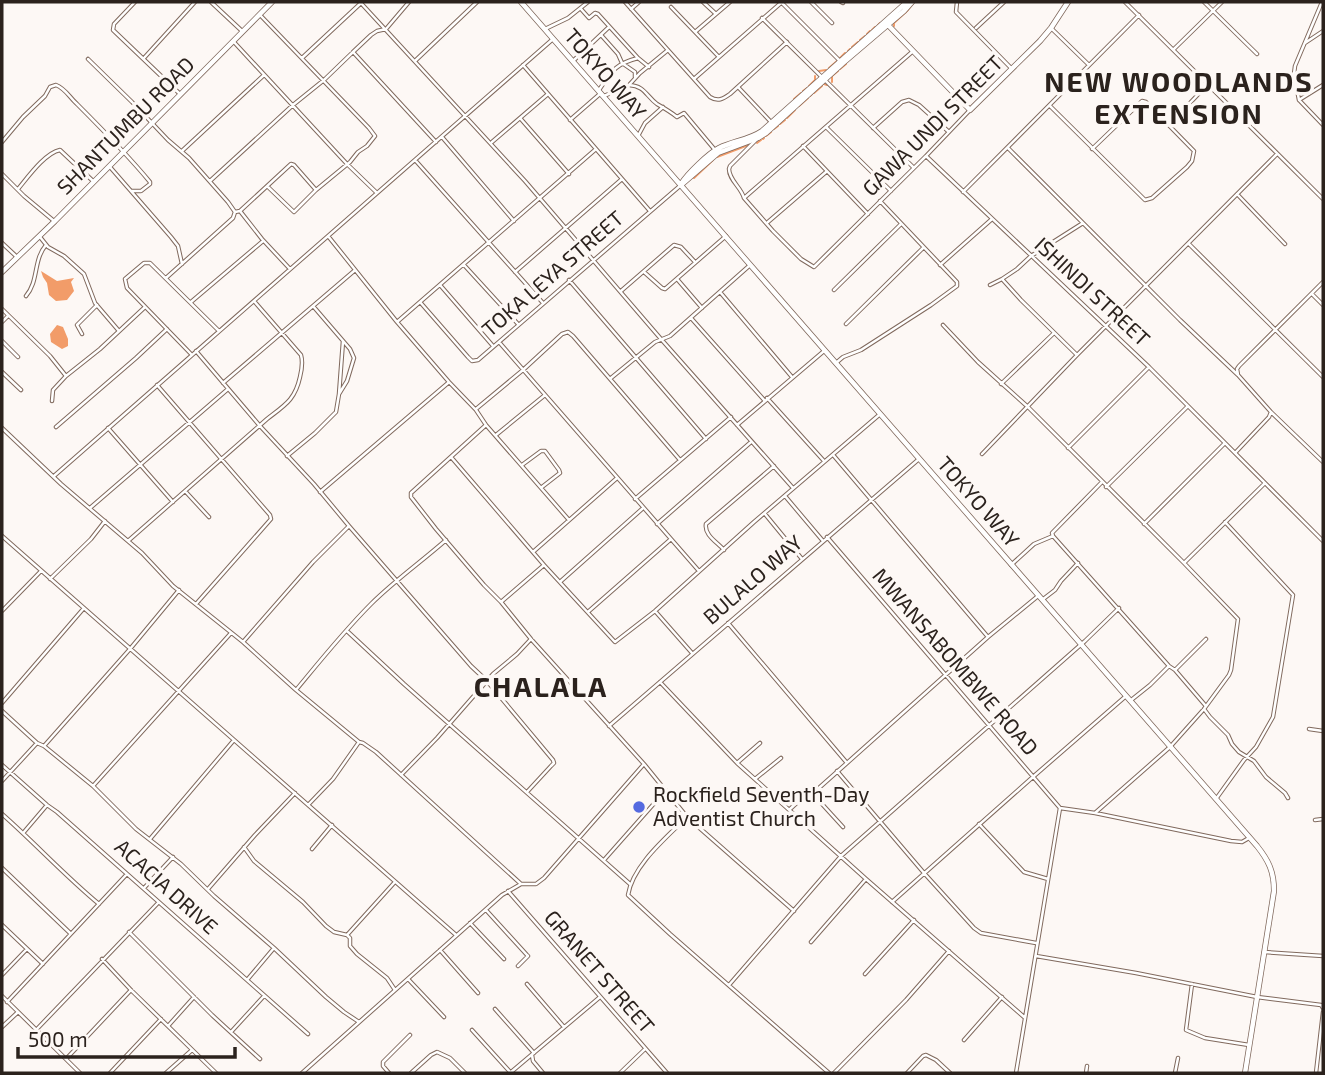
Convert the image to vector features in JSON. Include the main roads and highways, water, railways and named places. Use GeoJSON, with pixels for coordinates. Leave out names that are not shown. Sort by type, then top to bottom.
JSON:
{"type":"FeatureCollection","features":[{"type":"Feature","properties":{"kind":"waterway"},"geometry":{"type":"LineString","coordinates":[[894,26],[914,2]]}},
{"type":"Feature","properties":{"kind":"waterway"},"geometry":{"type":"LineString","coordinates":[[872,30],[875,27]]}},
{"type":"Feature","properties":{"kind":"waterway"},"geometry":{"type":"LineString","coordinates":[[867,34],[870,31]]}},
{"type":"Feature","properties":{"kind":"waterway"},"geometry":{"type":"LineString","coordinates":[[860,40],[865,36]]}},
{"type":"Feature","properties":{"kind":"waterway"},"geometry":{"type":"LineString","coordinates":[[852,47],[858,42]]}},
{"type":"Feature","properties":{"kind":"waterway"},"geometry":{"type":"LineString","coordinates":[[840,58],[845,53]]}},
{"type":"Feature","properties":{"kind":"waterway"},"geometry":{"type":"LineString","coordinates":[[829,68],[837,61]]}},
{"type":"Feature","properties":{"kind":"waterway"},"geometry":{"type":"LineString","coordinates":[[840,69],[846,64]]}},
{"type":"Feature","properties":{"kind":"waterway"},"geometry":{"type":"LineString","coordinates":[[819,71],[826,70]]}},
{"type":"Feature","properties":{"kind":"waterway"},"geometry":{"type":"LineString","coordinates":[[832,82],[832,76],[838,71]]}},
{"type":"Feature","properties":{"kind":"waterway"},"geometry":{"type":"LineString","coordinates":[[809,86],[815,76]]}},
{"type":"Feature","properties":{"kind":"waterway"},"geometry":{"type":"LineString","coordinates":[[814,93],[822,86]]}},
{"type":"Feature","properties":{"kind":"waterway"},"geometry":{"type":"LineString","coordinates":[[803,91],[807,88]]}},
{"type":"Feature","properties":{"kind":"waterway"},"geometry":{"type":"LineString","coordinates":[[794,99],[801,93]]}},
{"type":"Feature","properties":{"kind":"waterway"},"geometry":{"type":"LineString","coordinates":[[799,106],[808,98]]}},
{"type":"Feature","properties":{"kind":"waterway"},"geometry":{"type":"LineString","coordinates":[[787,118],[795,110]]}},
{"type":"Feature","properties":{"kind":"waterway"},"geometry":{"type":"LineString","coordinates":[[780,124],[785,120]]}},
{"type":"Feature","properties":{"kind":"waterway"},"geometry":{"type":"LineString","coordinates":[[774,129],[778,126]]}},
{"type":"Feature","properties":{"kind":"waterway"},"geometry":{"type":"LineString","coordinates":[[766,136],[771,132]]}},
{"type":"Feature","properties":{"kind":"waterway"},"geometry":{"type":"LineString","coordinates":[[757,143],[761,140]]}},
{"type":"Feature","properties":{"kind":"waterway"},"geometry":{"type":"LineString","coordinates":[[717,157],[751,144]]}},
{"type":"Feature","properties":{"kind":"waterway"},"geometry":{"type":"LineString","coordinates":[[694,178],[713,160]]}},
{"type":"Feature","properties":{"kind":"place","name":"Rockfield Seventh-Day Adventist Church"},"geometry":{"type":"Point","coordinates":[639,807]}},
{"type":"Feature","properties":{"kind":"district","name":"NEW WOODLANDS EXTENSION"},"geometry":{"type":"Point","coordinates":[1179,98]}},
{"type":"Feature","properties":{"kind":"district","name":"CHALALA"},"geometry":{"type":"Point","coordinates":[541,687]}}]}
